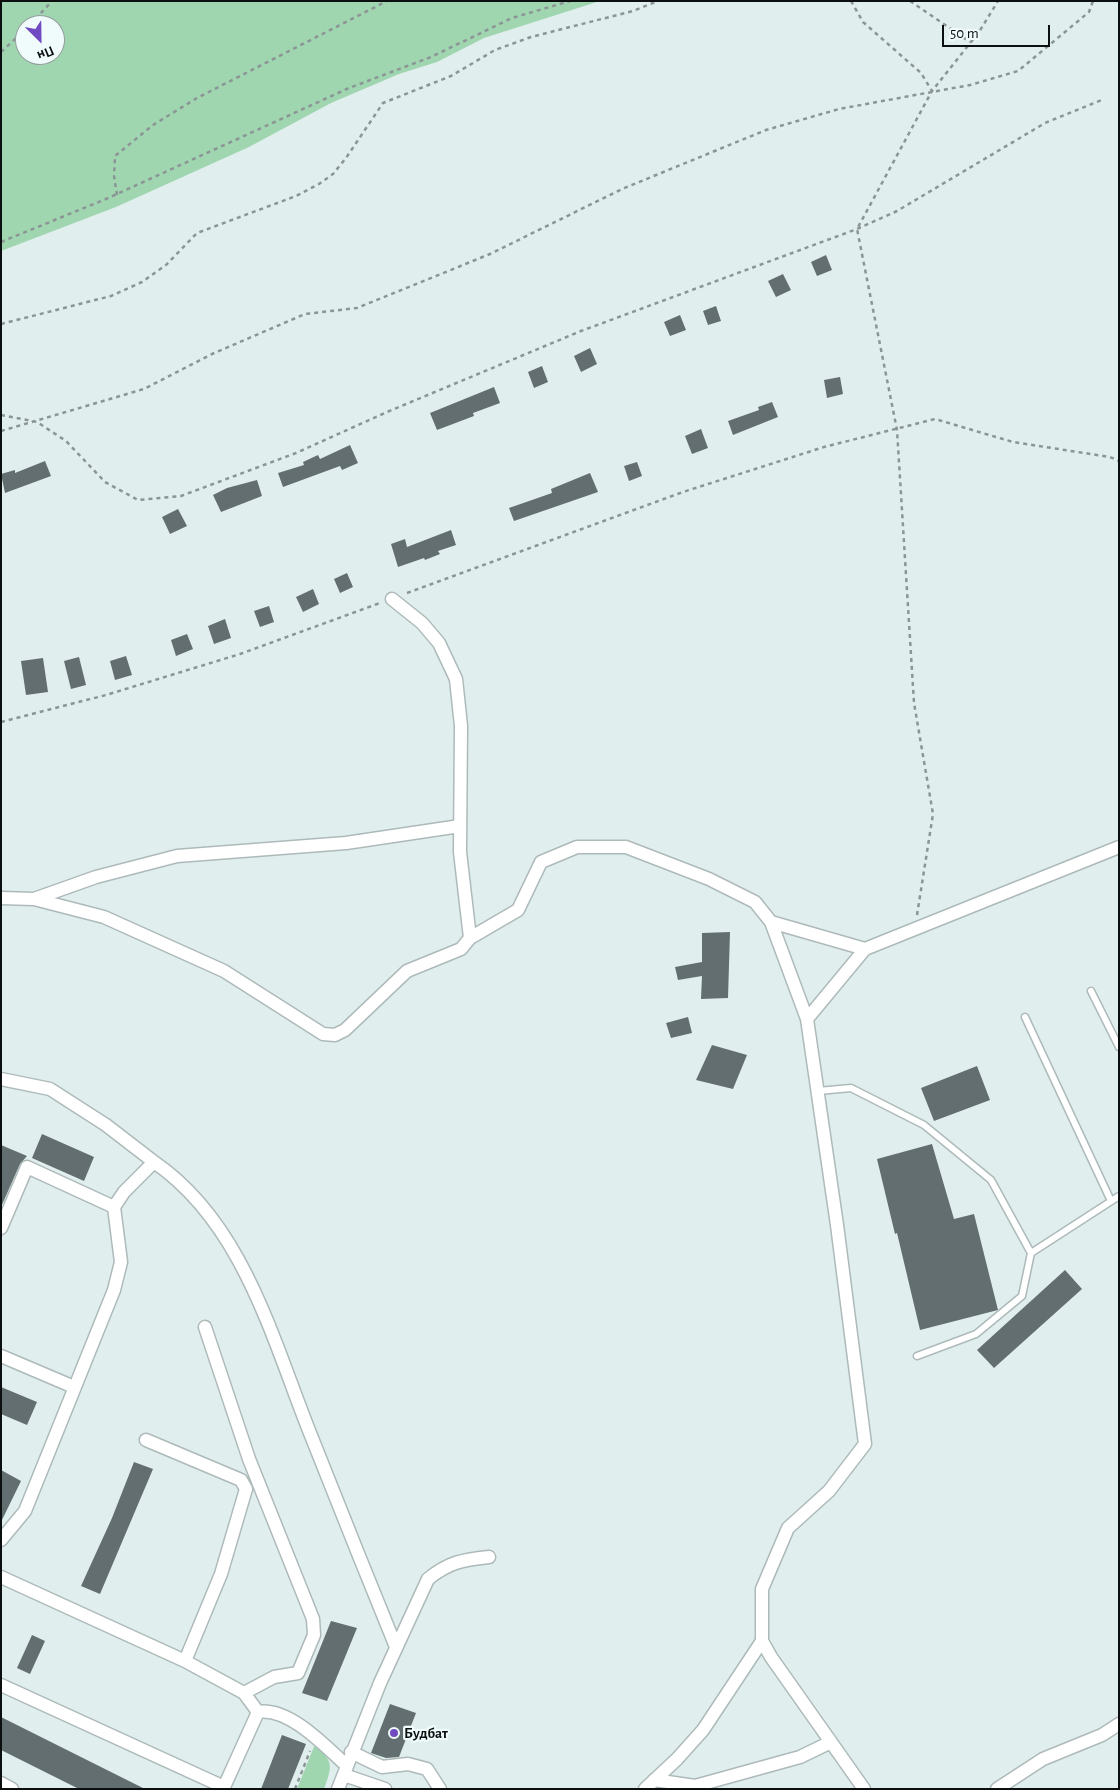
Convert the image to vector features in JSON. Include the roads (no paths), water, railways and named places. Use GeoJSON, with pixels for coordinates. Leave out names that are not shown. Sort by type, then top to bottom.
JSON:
{"type":"FeatureCollection","features":[{"type":"Feature","properties":{"kind":"street"},"geometry":{"type":"LineString","coordinates":[[392,599],[422,623],[439,643],[456,680],[461,726],[460,852],[470,938]]}},
{"type":"Feature","properties":{"kind":"street"},"geometry":{"type":"LineString","coordinates":[[34,899],[96,877],[178,856],[346,843],[460,826]]}},
{"type":"Feature","properties":{"kind":"street"},"geometry":{"type":"LineString","coordinates":[[1,898],[34,899],[104,917],[224,971],[324,1034],[335,1035],[345,1030],[407,971],[461,949],[470,938],[518,910],[540,862],[578,848],[626,847],[709,879],[755,902],[770,922],[807,1019],[865,1444],[829,1491],[788,1528],[762,1589],[762,1641],[771,1657],[864,1789]]}},
{"type":"Feature","properties":{"kind":"street"},"geometry":{"type":"LineString","coordinates":[[807,1019],[865,949],[1117,850]]}},
{"type":"Feature","properties":{"kind":"street"},"geometry":{"type":"LineString","coordinates":[[770,922],[865,949]]}},
{"type":"Feature","properties":{"kind":"street"},"geometry":{"type":"LineString","coordinates":[[1,1080],[50,1089],[106,1124],[172,1175],[209,1214],[242,1264],[275,1341],[396,1647]]}},
{"type":"Feature","properties":{"kind":"street"},"geometry":{"type":"LineString","coordinates":[[1,1540],[6,1526],[25,1511],[114,1290],[121,1262],[114,1207],[124,1192],[154,1162]]}},
{"type":"Feature","properties":{"kind":"street"},"geometry":{"type":"LineString","coordinates":[[1,1228],[27,1167],[114,1207]]}},
{"type":"Feature","properties":{"kind":"street"},"geometry":{"type":"LineString","coordinates":[[204,1327],[249,1459],[313,1619],[314,1635],[298,1673],[274,1677],[244,1693]]}},
{"type":"Feature","properties":{"kind":"street"},"geometry":{"type":"LineString","coordinates":[[1,1356],[74,1387]]}},
{"type":"Feature","properties":{"kind":"street"},"geometry":{"type":"LineString","coordinates":[[146,1440],[241,1480],[246,1490],[221,1574],[185,1661]]}},
{"type":"Feature","properties":{"kind":"street"},"geometry":{"type":"LineString","coordinates":[[338,1789],[351,1752],[396,1647],[428,1579],[442,1568],[456,1561],[489,1557]]}},
{"type":"Feature","properties":{"kind":"street"},"geometry":{"type":"LineString","coordinates":[[1,1578],[185,1661],[244,1693],[258,1712]]}},
{"type":"Feature","properties":{"kind":"street"},"geometry":{"type":"LineString","coordinates":[[650,1785],[703,1730],[762,1641]]}},
{"type":"Feature","properties":{"kind":"street"},"geometry":{"type":"LineString","coordinates":[[1,1685],[224,1787],[258,1712]]}},
{"type":"Feature","properties":{"kind":"street"},"geometry":{"type":"LineString","coordinates":[[258,1712],[277,1713],[303,1728],[315,1738],[345,1771],[386,1789]]}},
{"type":"Feature","properties":{"kind":"street"},"geometry":{"type":"LineString","coordinates":[[997,1789],[1043,1759],[1102,1735],[1119,1724]]}},
{"type":"Feature","properties":{"kind":"street"},"geometry":{"type":"LineString","coordinates":[[650,1785],[695,1786],[800,1757],[830,1742]]}},
{"type":"Feature","properties":{"kind":"street"},"geometry":{"type":"LineString","coordinates":[[351,1752],[382,1767],[408,1764],[427,1769],[440,1789]]}},
{"type":"Feature","properties":{"kind":"street"},"geometry":{"type":"LineString","coordinates":[[1,1783],[12,1789]]}},
{"type":"Feature","properties":{"kind":"lane"},"geometry":{"type":"LineString","coordinates":[[1091,991],[1119,1047]]}},
{"type":"Feature","properties":{"kind":"lane"},"geometry":{"type":"LineString","coordinates":[[1025,1018],[1111,1201]]}},
{"type":"Feature","properties":{"kind":"lane"},"geometry":{"type":"LineString","coordinates":[[818,1091],[851,1088],[924,1125],[991,1180],[1031,1253],[1022,1296],[976,1334],[917,1356]]}},
{"type":"Feature","properties":{"kind":"lane"},"geometry":{"type":"LineString","coordinates":[[1031,1253],[1119,1196]]}},
{"type":"Feature","properties":{"kind":"place","name":"Будбат"},"geometry":{"type":"Point","coordinates":[394,1733]}}]}
